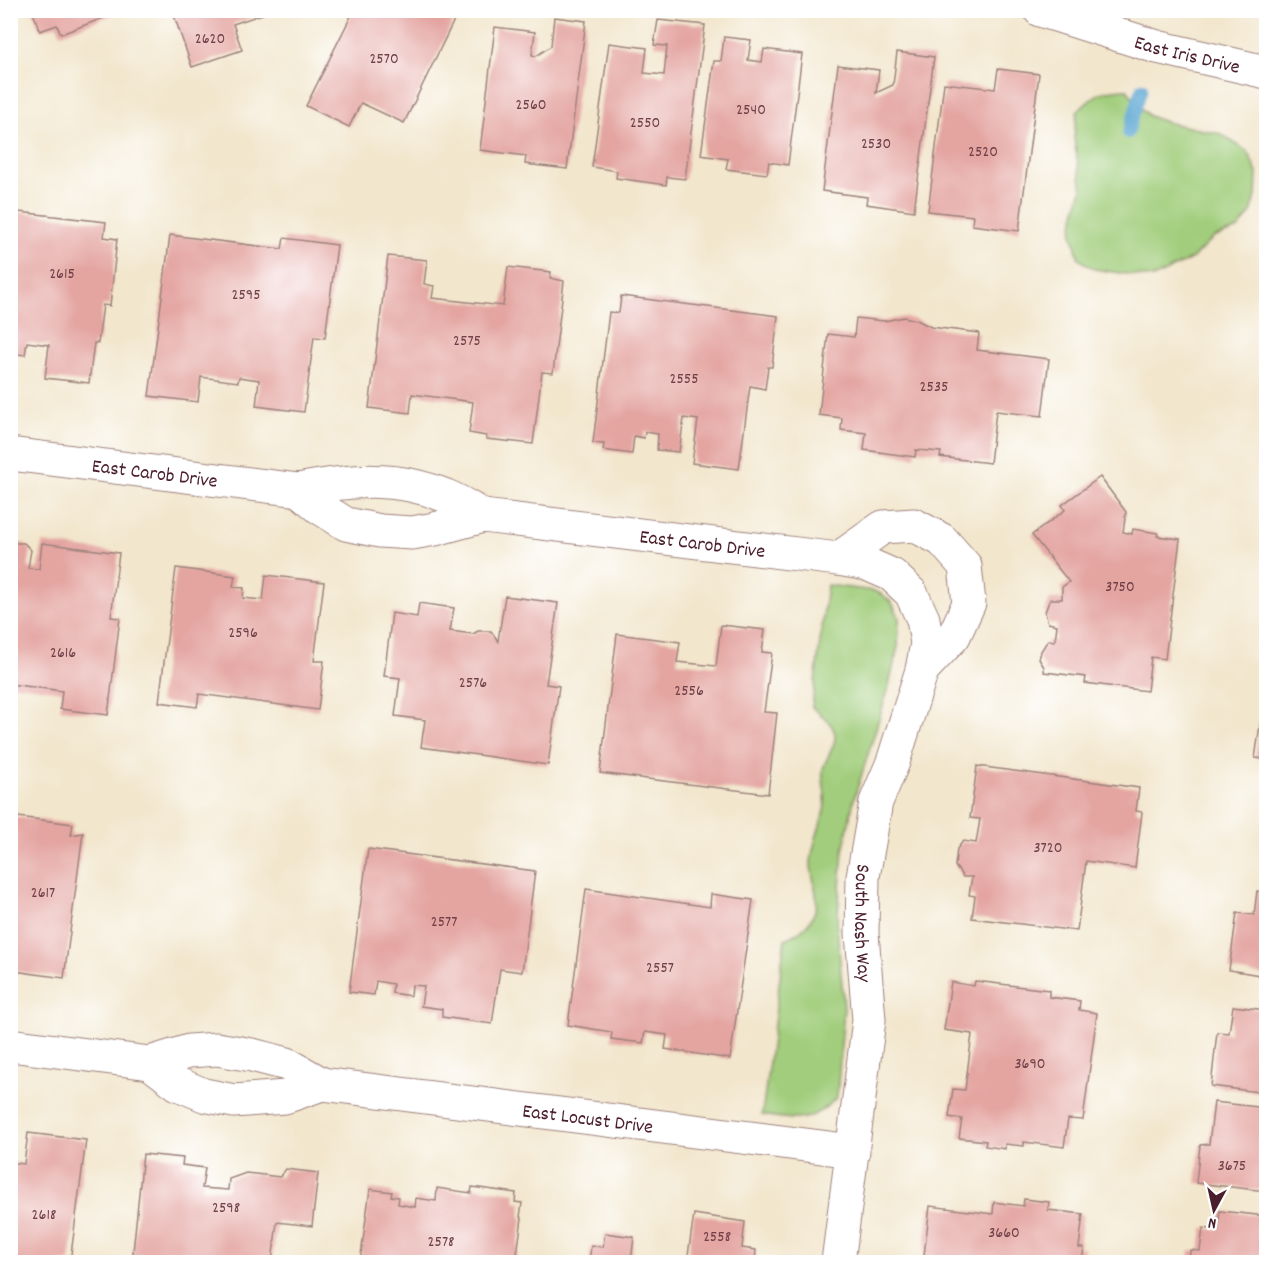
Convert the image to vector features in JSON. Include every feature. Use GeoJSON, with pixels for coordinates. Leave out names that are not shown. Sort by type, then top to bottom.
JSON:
{"type":"FeatureCollection","features":[{"type":"Feature","properties":{"kind":"street","name":"East Iris Drive"},"geometry":{"type":"LineString","coordinates":[[1040,10],[1157,47],[1266,72]]}},
{"type":"Feature","properties":{"kind":"street","name":"East Carob Drive"},"geometry":{"type":"LineString","coordinates":[[10,454],[299,490],[340,482],[375,480],[404,484],[446,496],[483,516],[867,564],[892,575],[911,593]]}},
{"type":"Feature","properties":{"kind":"street","name":"East Carob Drive"},"geometry":{"type":"LineString","coordinates":[[299,490],[319,507],[346,524],[380,531],[412,533],[483,516]]}},
{"type":"Feature","properties":{"kind":"street"},"geometry":{"type":"LineString","coordinates":[[838,559],[883,527],[914,525],[942,540],[965,566],[969,603],[954,636],[922,670]]}},
{"type":"Feature","properties":{"kind":"street","name":"South Nash Way"},"geometry":{"type":"LineString","coordinates":[[838,1263],[869,1020],[862,933],[863,877],[876,802],[892,762],[922,670],[927,644],[923,619],[911,593]]}},
{"type":"Feature","properties":{"kind":"street","name":"East Locust Drive"},"geometry":{"type":"LineString","coordinates":[[10,1045],[150,1063],[189,1051],[217,1049],[287,1064],[322,1084],[853,1151]]}},
{"type":"Feature","properties":{"kind":"street","name":"East Locust Drive"},"geometry":{"type":"LineString","coordinates":[[150,1063],[178,1084],[204,1095],[234,1101],[285,1097],[322,1084]]}},
{"type":"Feature","properties":{"kind":"green space"},"geometry":{"type":"Polygon","coordinates":[[[1127,89],[1149,116],[1221,134],[1248,152],[1257,173],[1256,196],[1251,213],[1238,229],[1213,238],[1193,258],[1153,278],[1094,269],[1079,259],[1072,233],[1082,190],[1074,138],[1077,112],[1099,94],[1110,90],[1127,89]]]}},
{"type":"Feature","properties":{"kind":"green space"},"geometry":{"type":"Polygon","coordinates":[[[827,585],[874,591],[883,595],[892,603],[899,617],[898,646],[888,690],[854,799],[843,851],[837,925],[844,1008],[837,1097],[819,1112],[794,1119],[762,1115],[785,939],[804,927],[816,908],[811,863],[825,805],[823,769],[835,739],[832,727],[812,707],[827,585]]]}},
{"type":"Feature","properties":{"kind":"building"},"geometry":{"type":"Polygon","coordinates":[[[32,10],[113,10],[114,14],[61,34],[57,25],[40,31],[32,10]]]}},
{"type":"Feature","properties":{"kind":"building"},"geometry":{"type":"Polygon","coordinates":[[[172,10],[272,11],[233,24],[242,50],[192,67],[172,10]]]}},
{"type":"Feature","properties":{"kind":"building"},"geometry":{"type":"Polygon","coordinates":[[[354,10],[459,10],[404,123],[361,103],[349,127],[306,106],[354,10]]]}},
{"type":"Feature","properties":{"kind":"building"},"geometry":{"type":"Polygon","coordinates":[[[554,17],[586,21],[567,169],[525,164],[526,156],[480,150],[495,27],[535,32],[532,55],[536,56],[551,46],[554,17]]]}},
{"type":"Feature","properties":{"kind":"building"},"geometry":{"type":"Polygon","coordinates":[[[658,20],[705,25],[685,179],[667,177],[666,185],[616,178],[617,171],[592,167],[609,43],[647,48],[644,73],[664,75],[667,46],[654,45],[658,20]]]}},
{"type":"Feature","properties":{"kind":"building"},"geometry":{"type":"Polygon","coordinates":[[[724,37],[751,40],[748,60],[762,62],[764,49],[802,54],[788,165],[769,162],[767,174],[726,169],[728,159],[701,155],[714,61],[721,61],[724,37]]]}},
{"type":"Feature","properties":{"kind":"building"},"geometry":{"type":"Polygon","coordinates":[[[897,52],[934,57],[914,211],[866,204],[867,197],[822,191],[838,65],[879,70],[876,93],[893,85],[897,52]]]}},
{"type":"Feature","properties":{"kind":"building"},"geometry":{"type":"Polygon","coordinates":[[[998,69],[1039,74],[1019,231],[972,225],[973,216],[928,211],[944,83],[995,89],[998,69]]]}},
{"type":"Feature","properties":{"kind":"building"},"geometry":{"type":"Polygon","coordinates":[[[10,211],[106,222],[104,237],[117,239],[110,306],[103,305],[98,343],[94,343],[89,383],[45,378],[49,345],[27,342],[25,355],[10,353],[10,211]]]}},
{"type":"Feature","properties":{"kind":"building"},"geometry":{"type":"Polygon","coordinates":[[[170,235],[282,249],[284,238],[337,245],[325,338],[314,337],[304,412],[256,406],[259,380],[239,377],[238,382],[201,377],[198,402],[149,396],[170,235]]]}},
{"type":"Feature","properties":{"kind":"building"},"geometry":{"type":"Polygon","coordinates":[[[388,256],[427,260],[424,284],[434,286],[432,298],[503,306],[508,267],[551,272],[550,278],[564,281],[553,373],[542,372],[533,444],[486,439],[486,436],[469,433],[473,402],[412,394],[410,413],[369,408],[388,256]]]}},
{"type":"Feature","properties":{"kind":"building"},"geometry":{"type":"Polygon","coordinates":[[[621,296],[778,316],[772,367],[768,367],[765,389],[750,386],[739,469],[692,463],[698,420],[684,418],[679,452],[657,450],[658,434],[645,432],[644,438],[634,436],[632,454],[603,450],[604,444],[593,443],[609,312],[619,313],[621,296]]]}},
{"type":"Feature","properties":{"kind":"building"},"geometry":{"type":"Polygon","coordinates":[[[904,317],[931,327],[979,333],[977,350],[1049,359],[1042,416],[996,411],[990,463],[940,457],[941,452],[916,450],[915,457],[864,450],[866,433],[841,430],[842,418],[819,415],[828,334],[854,337],[856,318],[884,321],[904,317]]]}},
{"type":"Feature","properties":{"kind":"building"},"geometry":{"type":"Polygon","coordinates":[[[1100,477],[1126,512],[1123,532],[1132,534],[1133,529],[1158,533],[1157,536],[1180,539],[1165,659],[1151,657],[1147,691],[1085,683],[1086,677],[1044,672],[1039,659],[1048,640],[1055,641],[1057,625],[1048,623],[1045,612],[1050,599],[1062,599],[1062,587],[1069,582],[1032,535],[1065,510],[1062,505],[1100,477]]]}},
{"type":"Feature","properties":{"kind":"building"},"geometry":{"type":"Polygon","coordinates":[[[10,543],[24,543],[31,550],[28,568],[39,569],[42,543],[119,553],[111,617],[120,618],[108,715],[60,709],[62,691],[10,684],[10,543]]]}},
{"type":"Feature","properties":{"kind":"building"},"geometry":{"type":"Polygon","coordinates":[[[176,568],[235,576],[233,587],[244,588],[243,598],[263,600],[266,575],[324,582],[314,661],[324,661],[318,710],[199,694],[197,707],[159,702],[176,568]]]}},
{"type":"Feature","properties":{"kind":"building"},"geometry":{"type":"Polygon","coordinates":[[[505,596],[558,603],[546,684],[559,686],[548,765],[421,747],[425,720],[395,716],[400,678],[384,676],[392,613],[417,617],[419,603],[454,608],[450,631],[473,634],[478,631],[491,631],[498,641],[505,596]]]}},
{"type":"Feature","properties":{"kind":"building"},"geometry":{"type":"Polygon","coordinates":[[[721,625],[765,630],[762,652],[772,653],[764,712],[777,713],[768,794],[600,773],[617,634],[680,642],[677,662],[716,666],[721,625]]]}},
{"type":"Feature","properties":{"kind":"building"},"geometry":{"type":"Polygon","coordinates":[[[1264,699],[1266,699],[1266,759],[1255,758],[1264,699]]]}},
{"type":"Feature","properties":{"kind":"building"},"geometry":{"type":"Polygon","coordinates":[[[977,766],[1139,788],[1136,811],[1142,812],[1135,868],[1086,861],[1077,931],[972,918],[975,896],[969,895],[972,877],[963,877],[955,866],[957,849],[963,841],[976,843],[980,819],[970,818],[977,766]]]}},
{"type":"Feature","properties":{"kind":"building"},"geometry":{"type":"Polygon","coordinates":[[[10,816],[73,824],[71,835],[83,833],[64,978],[14,971],[17,948],[10,947],[10,816]]]}},
{"type":"Feature","properties":{"kind":"building"},"geometry":{"type":"Polygon","coordinates":[[[1266,841],[1266,870],[1262,869],[1266,841]]]}},
{"type":"Feature","properties":{"kind":"building"},"geometry":{"type":"Polygon","coordinates":[[[368,849],[535,871],[522,972],[500,969],[492,1024],[442,1017],[442,1009],[421,1006],[424,986],[412,985],[411,996],[392,993],[393,984],[376,981],[374,995],[349,992],[368,849]]]}},
{"type":"Feature","properties":{"kind":"building"},"geometry":{"type":"Polygon","coordinates":[[[586,889],[710,907],[711,894],[753,900],[730,1059],[665,1049],[667,1035],[645,1032],[643,1043],[611,1039],[612,1032],[568,1025],[586,889]]]}},
{"type":"Feature","properties":{"kind":"building"},"geometry":{"type":"Polygon","coordinates":[[[1257,891],[1266,893],[1266,976],[1229,970],[1237,913],[1254,915],[1257,891]]]}},
{"type":"Feature","properties":{"kind":"building"},"geometry":{"type":"Polygon","coordinates":[[[975,981],[1049,990],[1049,997],[1080,1001],[1079,1010],[1097,1013],[1083,1120],[1068,1119],[1064,1147],[1024,1142],[1024,1146],[1005,1144],[1005,1149],[985,1146],[986,1141],[959,1138],[962,1119],[949,1117],[953,1089],[965,1090],[972,1034],[944,1030],[951,982],[974,986],[975,981]]]}},
{"type":"Feature","properties":{"kind":"building"},"geometry":{"type":"Polygon","coordinates":[[[1233,1006],[1266,1010],[1266,1093],[1211,1086],[1217,1032],[1229,1033],[1233,1006]]]}},
{"type":"Feature","properties":{"kind":"building"},"geometry":{"type":"Polygon","coordinates":[[[1214,1102],[1266,1108],[1266,1191],[1196,1183],[1200,1145],[1209,1144],[1214,1102]]]}},
{"type":"Feature","properties":{"kind":"building"},"geometry":{"type":"Polygon","coordinates":[[[28,1133],[86,1140],[70,1262],[10,1262],[10,1162],[24,1164],[28,1133]]]}},
{"type":"Feature","properties":{"kind":"building"},"geometry":{"type":"Polygon","coordinates":[[[143,1154],[183,1158],[182,1165],[205,1168],[202,1188],[228,1190],[229,1179],[246,1173],[280,1177],[286,1169],[318,1173],[312,1226],[277,1222],[272,1262],[132,1262],[143,1154]]]}},
{"type":"Feature","properties":{"kind":"building"},"geometry":{"type":"Polygon","coordinates":[[[472,1187],[516,1193],[515,1202],[522,1203],[516,1262],[360,1262],[370,1189],[392,1192],[391,1196],[399,1197],[398,1204],[415,1207],[416,1198],[436,1201],[437,1188],[471,1193],[472,1187]]]}},
{"type":"Feature","properties":{"kind":"building"},"geometry":{"type":"Polygon","coordinates":[[[1024,1199],[1049,1202],[1048,1210],[1083,1214],[1079,1248],[1084,1248],[1082,1262],[952,1262],[953,1259],[924,1255],[930,1206],[993,1214],[994,1202],[1023,1206],[1024,1199]]]}},
{"type":"Feature","properties":{"kind":"building"},"geometry":{"type":"Polygon","coordinates":[[[1220,1211],[1266,1216],[1266,1262],[1189,1262],[1190,1250],[1200,1251],[1203,1228],[1218,1230],[1220,1211]]]}},
{"type":"Feature","properties":{"kind":"building"},"geometry":{"type":"Polygon","coordinates":[[[694,1214],[745,1222],[742,1248],[756,1250],[755,1262],[687,1262],[694,1214]]]}},
{"type":"Feature","properties":{"kind":"building"},"geometry":{"type":"Polygon","coordinates":[[[605,1233],[634,1237],[631,1262],[589,1262],[591,1246],[603,1247],[605,1233]]]}},
{"type":"Feature","properties":{"kind":"waterway"},"geometry":{"type":"LineString","coordinates":[[1128,133],[1142,88]]}}]}
